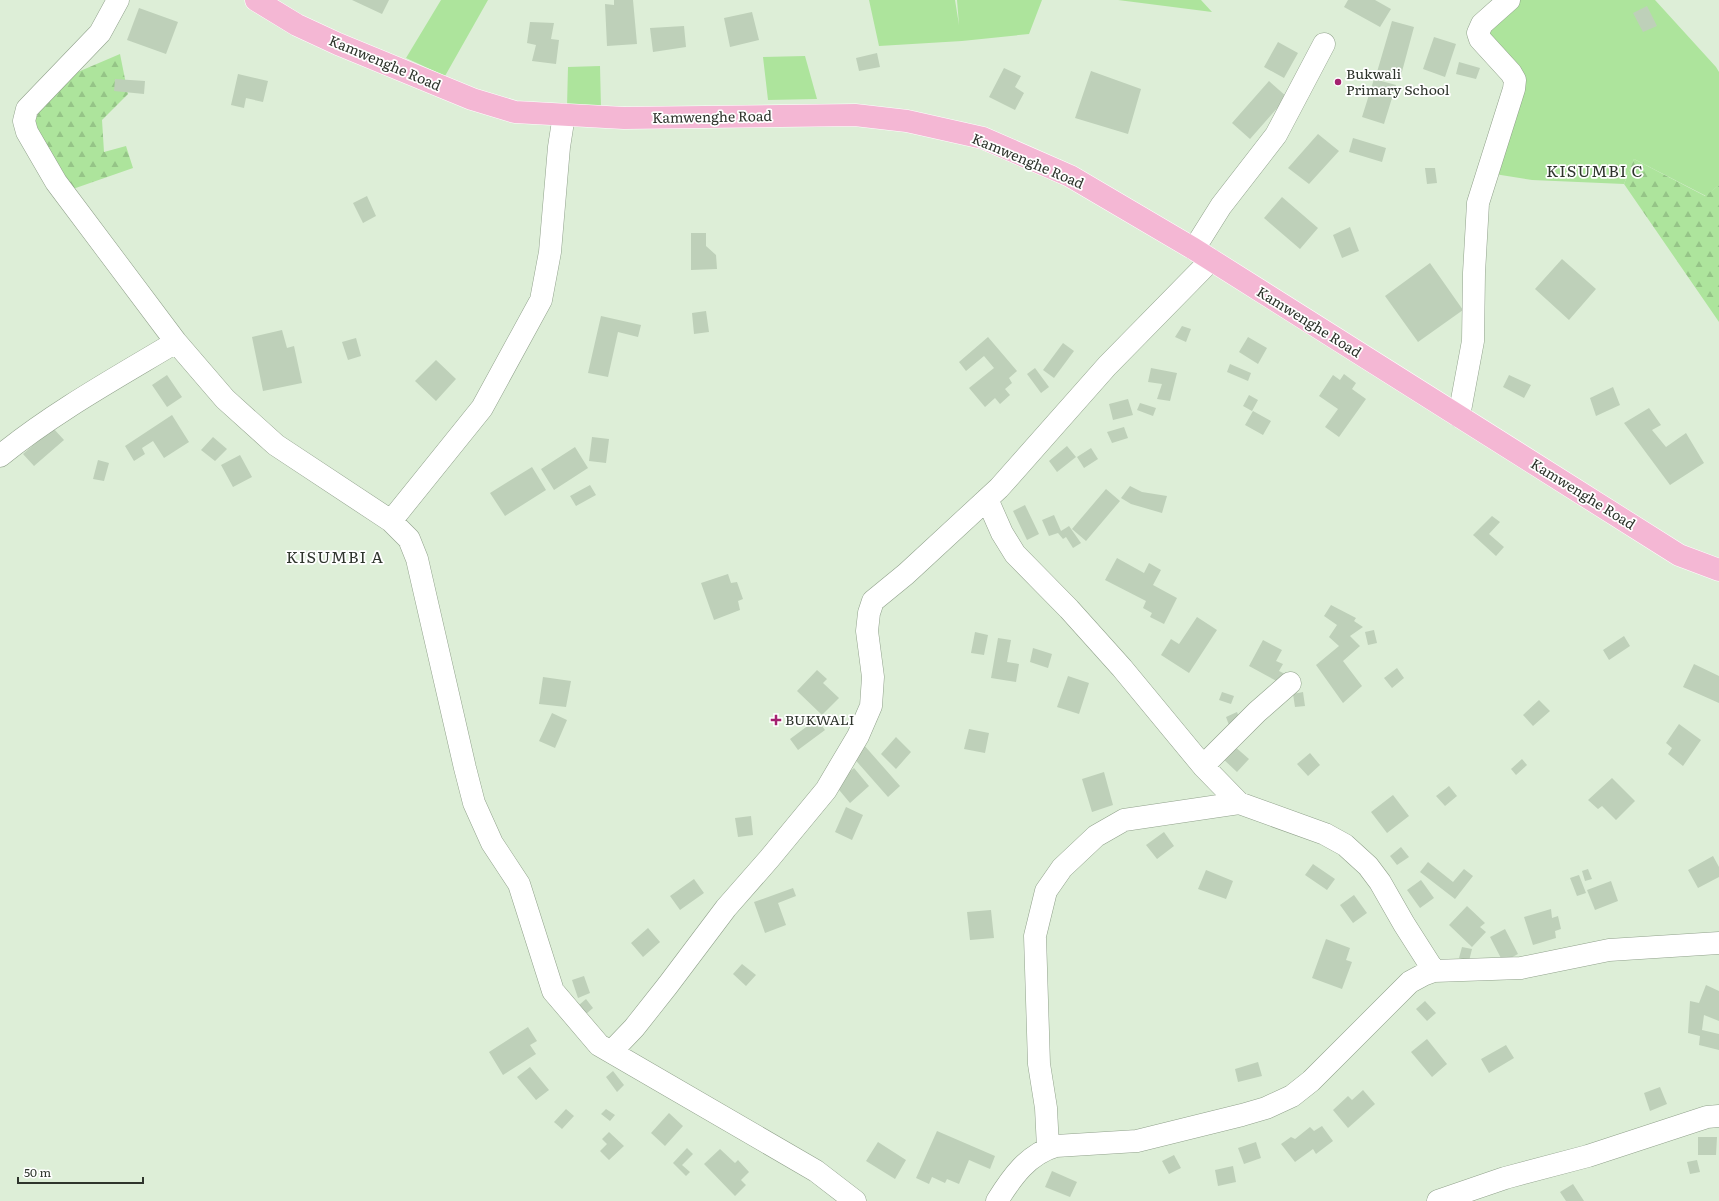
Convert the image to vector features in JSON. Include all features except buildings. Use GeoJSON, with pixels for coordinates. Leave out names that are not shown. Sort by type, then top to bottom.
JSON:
{"type":"FeatureCollection","features":[{"type":"Feature","properties":{"kind":"main road","name":"Kamwenghe Road"},"geometry":{"type":"LineString","coordinates":[[256,0],[297,25],[338,44],[472,99],[514,112],[624,118],[855,115],[907,121],[983,138],[1070,176],[1203,255],[1679,555],[1719,570]]}},
{"type":"Feature","properties":{"kind":"street"},"geometry":{"type":"LineString","coordinates":[[118,0],[100,33],[27,109],[24,121],[27,132],[56,182],[176,342],[226,399],[276,445],[391,521],[409,539],[417,559],[474,802],[492,843],[519,884],[553,991],[599,1045],[816,1171],[855,1201]]}},
{"type":"Feature","properties":{"kind":"street"},"geometry":{"type":"LineString","coordinates":[[1459,416],[1473,341],[1474,273],[1478,203],[1502,132],[1514,89],[1515,80],[1511,73],[1480,40],[1478,33],[1482,24],[1509,0]]}},
{"type":"Feature","properties":{"kind":"street"},"geometry":{"type":"LineString","coordinates":[[611,1052],[634,1028],[726,908],[826,790],[858,736],[871,706],[873,677],[868,631],[869,613],[873,601],[906,574],[999,488],[1203,255],[1221,206],[1276,135],[1324,44]]}},
{"type":"Feature","properties":{"kind":"street"},"geometry":{"type":"LineString","coordinates":[[391,521],[482,408],[541,300],[550,252],[564,115]]}},
{"type":"Feature","properties":{"kind":"street"},"geometry":{"type":"LineString","coordinates":[[0,456],[24,437],[69,407],[176,342]]}},
{"type":"Feature","properties":{"kind":"street"},"geometry":{"type":"LineString","coordinates":[[987,499],[1002,533],[1015,554],[1069,609],[1122,668],[1203,766],[1239,803],[1308,827],[1345,845],[1368,866],[1380,882],[1404,924],[1434,971]]}},
{"type":"Feature","properties":{"kind":"street"},"geometry":{"type":"LineString","coordinates":[[1203,766],[1257,712],[1290,683]]}},
{"type":"Feature","properties":{"kind":"street"},"geometry":{"type":"LineString","coordinates":[[1048,1148],[1046,1108],[1038,1064],[1035,936],[1046,892],[1062,868],[1096,836],[1124,820],[1239,803]]}},
{"type":"Feature","properties":{"kind":"street"},"geometry":{"type":"LineString","coordinates":[[997,1201],[1011,1179],[1028,1160],[1048,1148],[1056,1146],[1137,1140],[1242,1115],[1273,1105],[1292,1096],[1310,1081],[1410,982],[1423,974],[1434,971],[1521,968],[1609,950],[1719,943]]}},
{"type":"Feature","properties":{"kind":"street"},"geometry":{"type":"LineString","coordinates":[[1438,1201],[1505,1178],[1588,1156],[1707,1117],[1719,1116]]}},
{"type":"Feature","properties":{"kind":"green space"},"geometry":{"type":"Polygon","coordinates":[[[441,0],[488,0],[445,76],[406,58],[441,0]]]}},
{"type":"Feature","properties":{"kind":"green space"},"geometry":{"type":"Polygon","coordinates":[[[869,0],[955,0],[959,25],[957,0],[1042,0],[1029,34],[962,41],[879,46],[869,0]]]}},
{"type":"Feature","properties":{"kind":"green space"},"geometry":{"type":"Polygon","coordinates":[[[1118,0],[1201,0],[1212,12],[1118,0]]]}},
{"type":"Feature","properties":{"kind":"green space"},"geometry":{"type":"Polygon","coordinates":[[[1517,0],[1655,0],[1719,72],[1719,185],[1706,196],[1634,159],[1624,184],[1532,180],[1482,172],[1514,73],[1484,34],[1517,0]]]}},
{"type":"Feature","properties":{"kind":"green space"},"geometry":{"type":"Polygon","coordinates":[[[120,54],[128,94],[102,120],[104,152],[126,146],[133,168],[70,190],[28,136],[52,83],[120,54]]]}},
{"type":"Feature","properties":{"kind":"green space"},"geometry":{"type":"Polygon","coordinates":[[[805,56],[817,99],[768,100],[763,57],[805,56]]]}},
{"type":"Feature","properties":{"kind":"green space"},"geometry":{"type":"Polygon","coordinates":[[[600,66],[601,108],[567,107],[568,67],[600,66]]]}},
{"type":"Feature","properties":{"kind":"green space"},"geometry":{"type":"Polygon","coordinates":[[[1634,159],[1705,196],[1719,185],[1719,322],[1624,184],[1634,159]]]}},
{"type":"Feature","properties":{"kind":"place","name":"Bukwali Primary School"},"geometry":{"type":"Point","coordinates":[1338,82]}},
{"type":"Feature","properties":{"kind":"place","name":"BUKWALI"},"geometry":{"type":"Point","coordinates":[776,720]}},
{"type":"Feature","properties":{"kind":"district","name":"KISUMBI C"},"geometry":{"type":"Point","coordinates":[1595,171]}},
{"type":"Feature","properties":{"kind":"district","name":"KISUMBI A"},"geometry":{"type":"Point","coordinates":[335,557]}}]}
